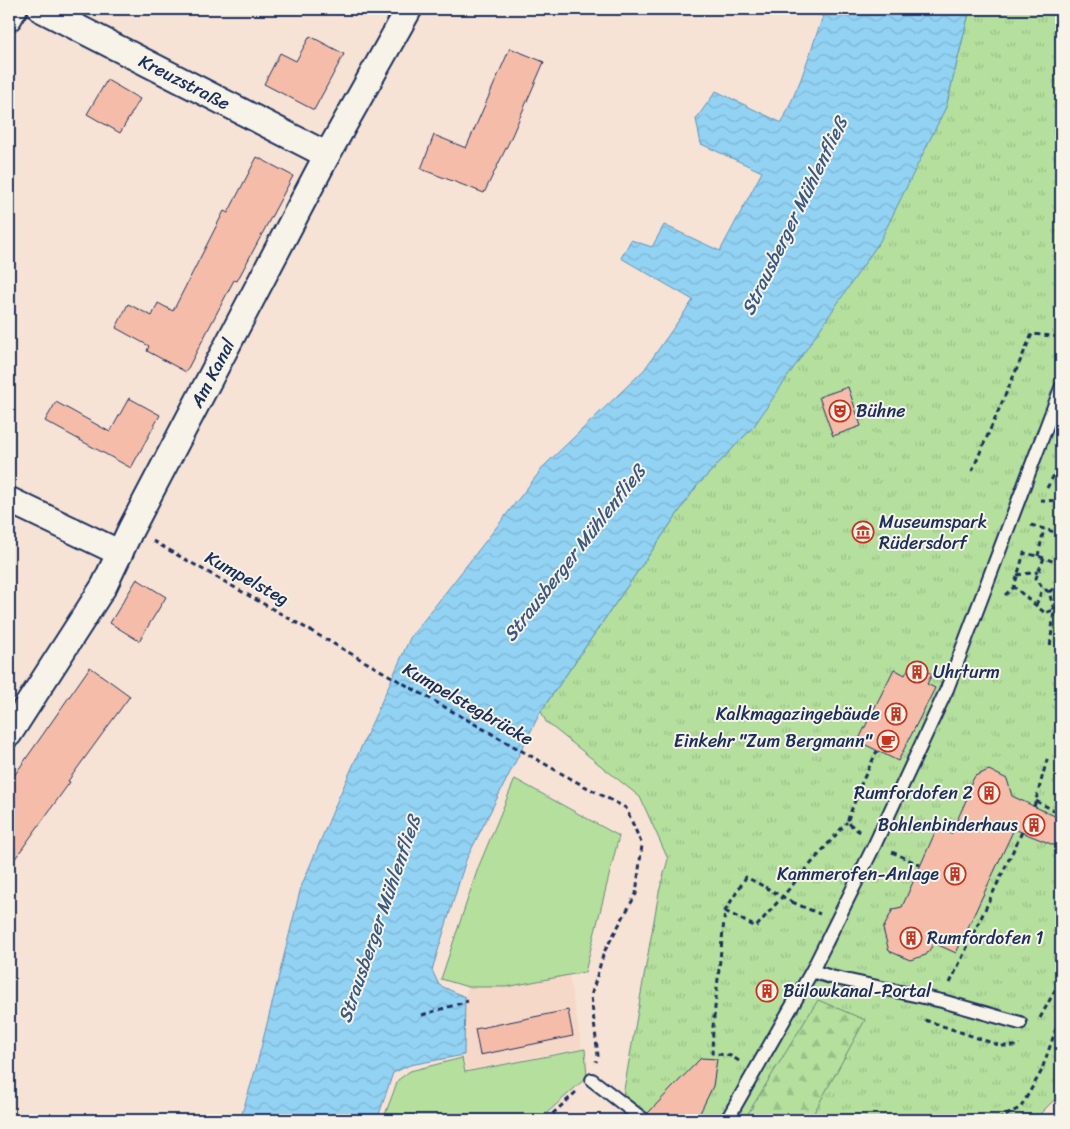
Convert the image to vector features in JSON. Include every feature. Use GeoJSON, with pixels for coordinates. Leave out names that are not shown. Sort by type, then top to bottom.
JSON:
{"type":"FeatureCollection","features":[{"type":"Feature","properties":{"kind":"street"},"geometry":{"type":"LineString","coordinates":[[9,18],[14,9]]}},
{"type":"Feature","properties":{"kind":"street","name":"Kreuzstraße"},"geometry":{"type":"LineString","coordinates":[[41,9],[328,155]]}},
{"type":"Feature","properties":{"kind":"street","name":"Am Kanal"},"geometry":{"type":"LineString","coordinates":[[9,734],[104,586],[131,529],[328,155],[409,9]]}},
{"type":"Feature","properties":{"kind":"street"},"geometry":{"type":"LineString","coordinates":[[9,500],[120,553]]}},
{"type":"Feature","properties":{"kind":"lane"},"geometry":{"type":"LineString","coordinates":[[727,1120],[812,971],[875,844],[947,689],[1061,388]]}},
{"type":"Feature","properties":{"kind":"lane"},"geometry":{"type":"LineString","coordinates":[[812,971],[831,977],[942,1001],[1020,1023]]}},
{"type":"Feature","properties":{"kind":"lane"},"geometry":{"type":"LineString","coordinates":[[592,1080],[644,1120]]}},
{"type":"Feature","properties":{"kind":"path"},"geometry":{"type":"LineString","coordinates":[[972,471],[1032,334],[1061,337]]}},
{"type":"Feature","properties":{"kind":"path"},"geometry":{"type":"LineString","coordinates":[[1011,519],[1061,534]]}},
{"type":"Feature","properties":{"kind":"path","name":"Kumpelsteg"},"geometry":{"type":"LineString","coordinates":[[131,529],[349,652]]}},
{"type":"Feature","properties":{"kind":"path"},"geometry":{"type":"LineString","coordinates":[[1038,556],[1044,529]]}},
{"type":"Feature","properties":{"kind":"path"},"geometry":{"type":"LineString","coordinates":[[1061,564],[1038,556],[1024,554],[1014,587],[1045,613],[1061,605]]}},
{"type":"Feature","properties":{"kind":"path"},"geometry":{"type":"LineString","coordinates":[[1044,558],[1036,578],[1043,588],[1049,592],[1054,610],[1050,648]]}},
{"type":"Feature","properties":{"kind":"path"},"geometry":{"type":"LineString","coordinates":[[1017,575],[1038,572]]}},
{"type":"Feature","properties":{"kind":"path"},"geometry":{"type":"LineString","coordinates":[[1049,592],[1061,583]]}},
{"type":"Feature","properties":{"kind":"path"},"geometry":{"type":"LineString","coordinates":[[1036,605],[1043,588]]}},
{"type":"Feature","properties":{"kind":"path","name":"Kumpelstegbrücke"},"geometry":{"type":"LineString","coordinates":[[349,652],[573,780],[626,808],[642,845],[636,894],[604,952],[591,996],[598,1056],[592,1080]]}},
{"type":"Feature","properties":{"kind":"path"},"geometry":{"type":"LineString","coordinates":[[725,911],[756,927],[847,822],[862,782],[878,751]]}},
{"type":"Feature","properties":{"kind":"path"},"geometry":{"type":"LineString","coordinates":[[1034,807],[1048,756]]}},
{"type":"Feature","properties":{"kind":"path"},"geometry":{"type":"LineString","coordinates":[[1036,801],[1061,814]]}},
{"type":"Feature","properties":{"kind":"path"},"geometry":{"type":"LineString","coordinates":[[847,822],[875,844],[920,865]]}},
{"type":"Feature","properties":{"kind":"path"},"geometry":{"type":"LineString","coordinates":[[942,1001],[1022,832]]}},
{"type":"Feature","properties":{"kind":"path"},"geometry":{"type":"LineString","coordinates":[[755,1070],[732,1056],[712,1053],[725,911],[746,877],[792,902],[836,920]]}},
{"type":"Feature","properties":{"kind":"path"},"geometry":{"type":"LineString","coordinates":[[422,1015],[468,1002]]}},
{"type":"Feature","properties":{"kind":"path"},"geometry":{"type":"LineString","coordinates":[[998,1120],[1021,1107],[1041,1072],[1061,1014]]}},
{"type":"Feature","properties":{"kind":"path"},"geometry":{"type":"LineString","coordinates":[[546,1120],[576,1091],[592,1080]]}},
{"type":"Feature","properties":{"kind":"shaded area"},"geometry":{"type":"Polygon","coordinates":[[[569,975],[582,1048],[466,1071],[464,1059],[465,997],[468,987],[506,987],[569,975]]]}},
{"type":"Feature","properties":{"kind":"green space","name":"Museumspark Rüdersdorf"},"geometry":{"type":"Polygon","coordinates":[[[970,9],[1061,9],[1061,1093],[1034,1120],[810,1120],[865,1020],[818,1000],[744,1120],[658,1120],[623,1095],[659,892],[668,859],[640,797],[546,722],[541,711],[696,487],[754,426],[946,107],[970,9]]]}},
{"type":"Feature","properties":{"kind":"green space"},"geometry":{"type":"Polygon","coordinates":[[[515,779],[619,836],[585,972],[506,987],[468,987],[441,979],[478,868],[515,779]]]}},
{"type":"Feature","properties":{"kind":"green space"},"geometry":{"type":"Polygon","coordinates":[[[818,989],[1007,1066],[981,1120],[743,1120],[818,989]]]}},
{"type":"Feature","properties":{"kind":"green space"},"geometry":{"type":"Polygon","coordinates":[[[585,1049],[587,1077],[539,1120],[383,1120],[398,1080],[410,1071],[462,1058],[465,1072],[585,1049]]]}},
{"type":"Feature","properties":{"kind":"water","name":"Strausberger Mühlenfließ"},"geometry":{"type":"Polygon","coordinates":[[[801,9],[970,9],[946,107],[880,241],[754,426],[696,487],[541,711],[466,860],[432,970],[439,985],[465,997],[464,1055],[410,1065],[393,1073],[377,1120],[240,1120],[256,1068],[301,887],[410,638],[545,465],[644,370],[693,300],[621,258],[631,240],[652,247],[664,225],[720,251],[762,172],[701,144],[696,119],[716,91],[782,123],[801,79],[823,16],[801,9]]]}},
{"type":"Feature","properties":{"kind":"building"},"geometry":{"type":"Polygon","coordinates":[[[310,36],[344,54],[314,110],[264,84],[280,53],[296,61],[310,36]]]}},
{"type":"Feature","properties":{"kind":"building"},"geometry":{"type":"Polygon","coordinates":[[[510,48],[544,62],[510,140],[484,193],[421,169],[434,135],[466,148],[510,48]]]}},
{"type":"Feature","properties":{"kind":"building"},"geometry":{"type":"Polygon","coordinates":[[[107,80],[140,99],[120,133],[87,114],[107,80]]]}},
{"type":"Feature","properties":{"kind":"building"},"geometry":{"type":"Polygon","coordinates":[[[257,157],[293,176],[237,281],[234,280],[186,372],[147,351],[149,346],[116,328],[128,304],[152,316],[158,303],[173,311],[224,211],[228,213],[257,157]]]}},
{"type":"Feature","properties":{"kind":"building","name":"Bühne"},"geometry":{"type":"Polygon","coordinates":[[[848,387],[861,426],[833,436],[819,397],[848,387]]]}},
{"type":"Feature","properties":{"kind":"building"},"geometry":{"type":"Polygon","coordinates":[[[129,398],[160,415],[131,468],[45,421],[56,402],[110,432],[129,398]]]}},
{"type":"Feature","properties":{"kind":"building"},"geometry":{"type":"Polygon","coordinates":[[[137,579],[166,597],[139,641],[110,623],[137,579]]]}},
{"type":"Feature","properties":{"kind":"building","name":"Kalkmagazingebäude"},"geometry":{"type":"Polygon","coordinates":[[[911,664],[932,674],[927,684],[935,688],[898,761],[858,741],[894,669],[905,675],[911,664]]]}},
{"type":"Feature","properties":{"kind":"building"},"geometry":{"type":"Polygon","coordinates":[[[90,667],[130,696],[68,781],[70,782],[9,867],[9,783],[90,667]]]}},
{"type":"Feature","properties":{"kind":"building"},"geometry":{"type":"Polygon","coordinates":[[[989,770],[1007,779],[1012,796],[1061,819],[1061,848],[1014,829],[956,953],[934,943],[926,955],[910,960],[889,951],[883,929],[893,909],[902,907],[937,828],[951,834],[968,796],[967,790],[975,776],[989,770]]]}},
{"type":"Feature","properties":{"kind":"building"},"geometry":{"type":"Polygon","coordinates":[[[568,1010],[573,1036],[480,1055],[475,1029],[568,1010]]]}},
{"type":"Feature","properties":{"kind":"building"},"geometry":{"type":"Polygon","coordinates":[[[701,1058],[717,1059],[713,1086],[700,1113],[694,1120],[652,1120],[648,1113],[701,1058]]]}},
{"type":"Feature","properties":{"kind":"place","name":"Bühne"},"geometry":{"type":"Point","coordinates":[840,411]}},
{"type":"Feature","properties":{"kind":"place","name":"Museumspark Rüdersdorf"},"geometry":{"type":"Point","coordinates":[863,532]}},
{"type":"Feature","properties":{"kind":"place","name":"Uhrturm"},"geometry":{"type":"Point","coordinates":[917,672]}},
{"type":"Feature","properties":{"kind":"place","name":"Kalkmagazingebäude"},"geometry":{"type":"Point","coordinates":[896,714]}},
{"type":"Feature","properties":{"kind":"place","name":"Einkehr \"Zum Bergmann\""},"geometry":{"type":"Point","coordinates":[888,741]}},
{"type":"Feature","properties":{"kind":"place","name":"Rumfordofen 2"},"geometry":{"type":"Point","coordinates":[989,793]}},
{"type":"Feature","properties":{"kind":"place","name":"Bohlenbinderhaus"},"geometry":{"type":"Point","coordinates":[1034,825]}},
{"type":"Feature","properties":{"kind":"place","name":"Kammerofen-Anlage"},"geometry":{"type":"Point","coordinates":[955,874]}},
{"type":"Feature","properties":{"kind":"place","name":"Rumfordofen 1"},"geometry":{"type":"Point","coordinates":[911,938]}},
{"type":"Feature","properties":{"kind":"place","name":"Bülowkanal-Portal"},"geometry":{"type":"Point","coordinates":[767,991]}}]}
